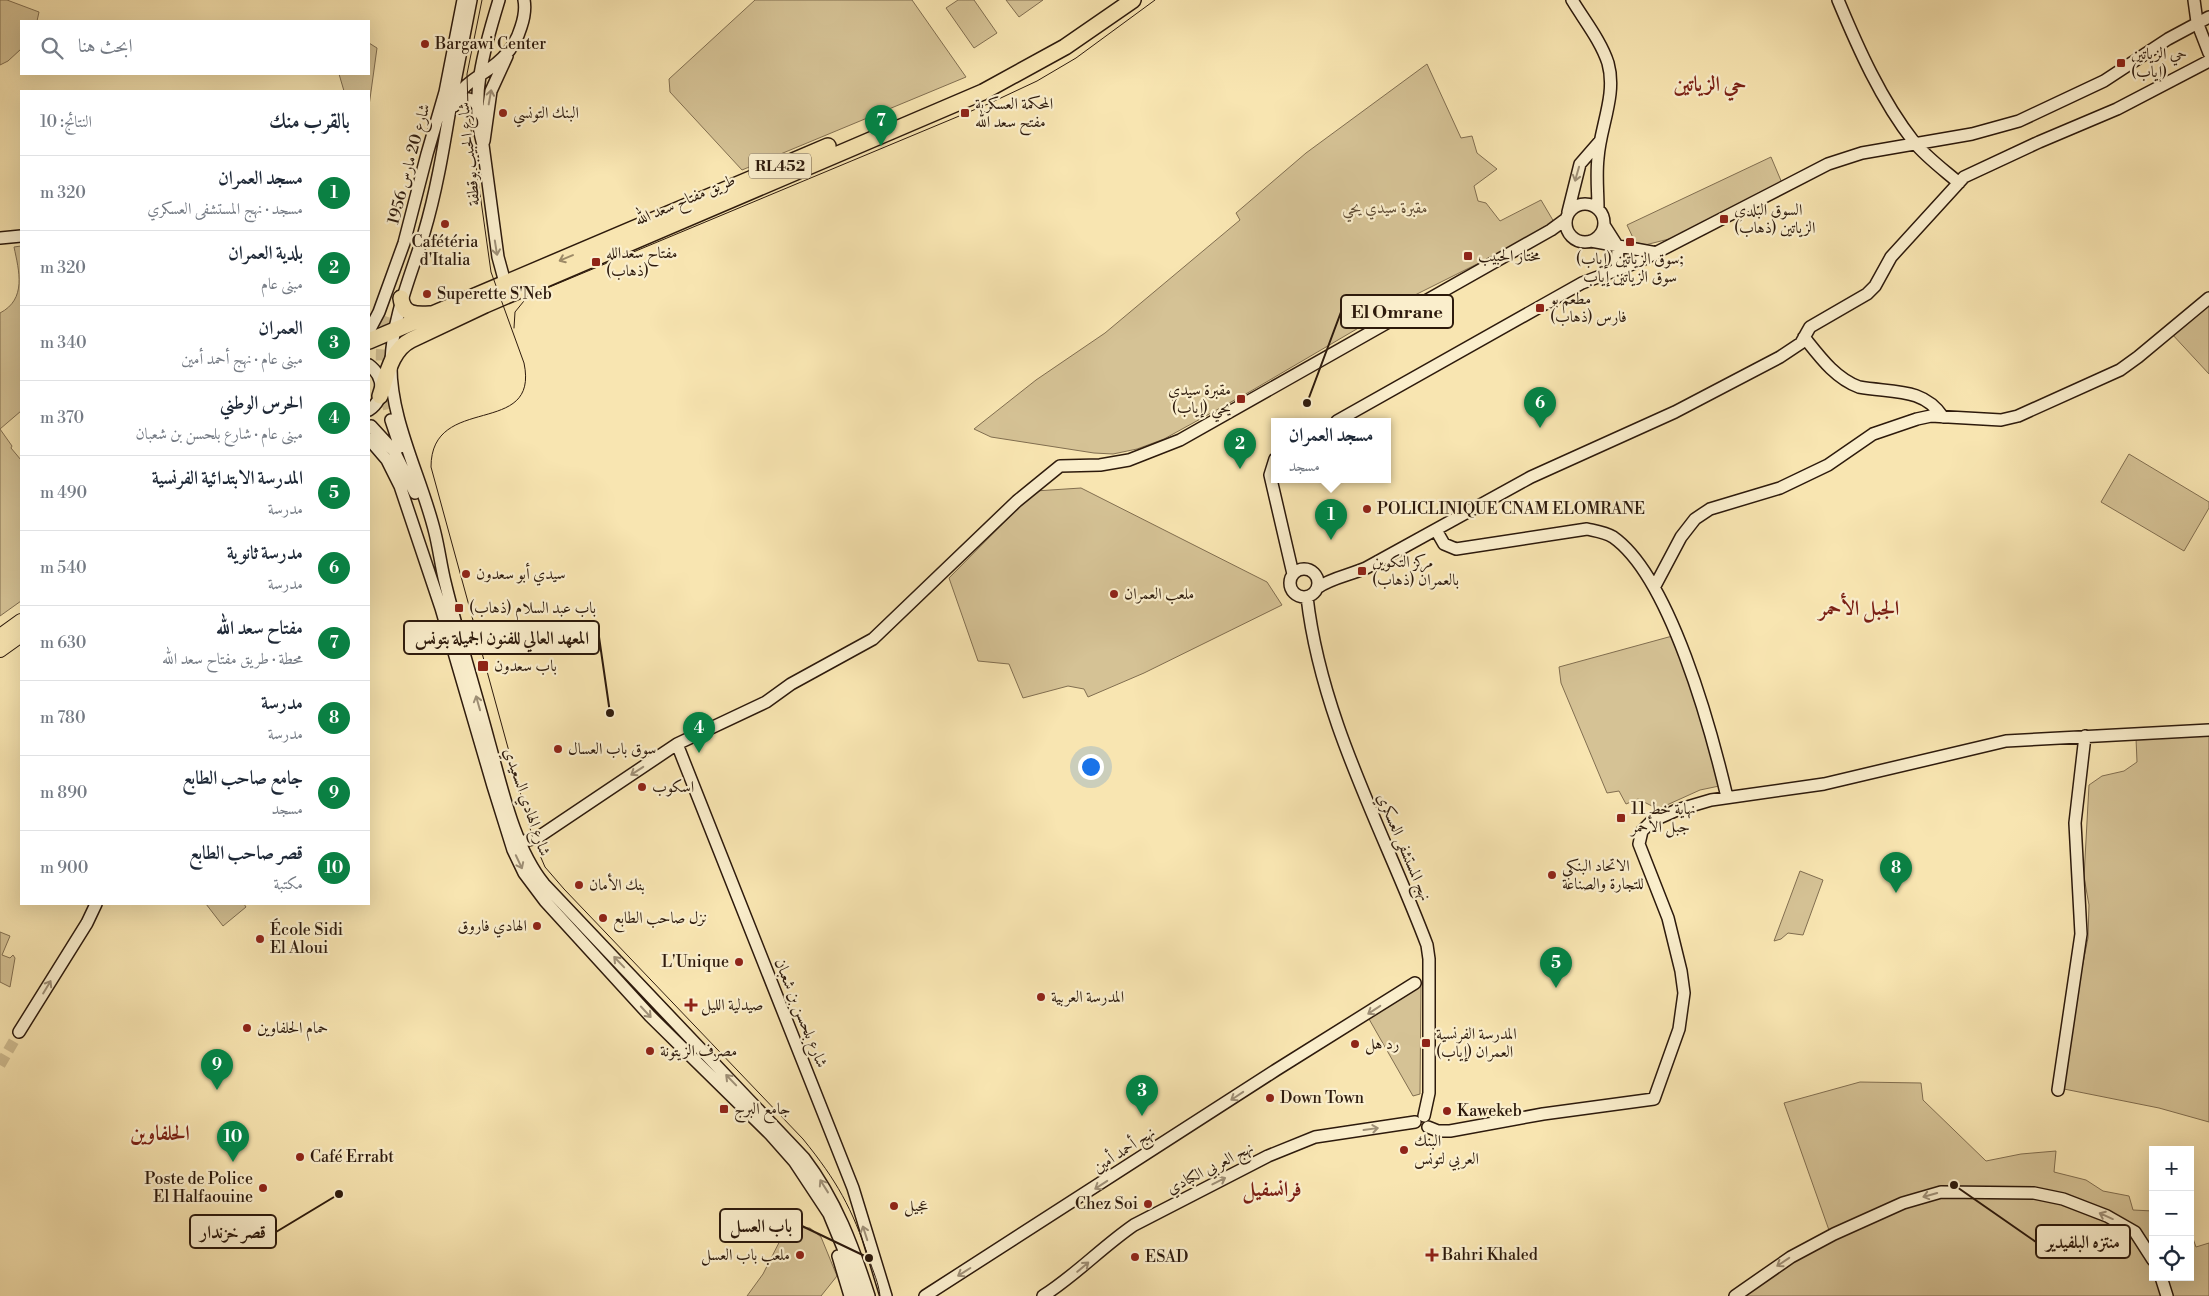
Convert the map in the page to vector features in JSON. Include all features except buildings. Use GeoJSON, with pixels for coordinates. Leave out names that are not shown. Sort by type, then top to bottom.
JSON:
{"type":"FeatureCollection","features":[{"type":"Feature","properties":{"kind":"highway","name":"طريق مفتاح سعد الله"},"geometry":{"type":"LineString","coordinates":[[370,340],[391,324],[435,314],[978,82],[1029,58],[1082,26],[1115,0]]}},
{"type":"Feature","properties":{"kind":"highway","name":"طريق مفتاح سعد الله"},"geometry":{"type":"LineString","coordinates":[[381,385],[397,350],[406,342],[485,304],[983,92],[1065,48],[1133,0]]}},
{"type":"Feature","properties":{"kind":"highway"},"geometry":{"type":"LineString","coordinates":[[401,298],[404,308],[410,313],[435,314]]}},
{"type":"Feature","properties":{"kind":"main road"},"geometry":{"type":"LineString","coordinates":[[0,636],[20,622]]}},
{"type":"Feature","properties":{"kind":"main road"},"geometry":{"type":"LineString","coordinates":[[0,650],[20,636]]}},
{"type":"Feature","properties":{"kind":"street","name":"شارع 20 مارس 1956"},"geometry":{"type":"LineString","coordinates":[[370,329],[379,312],[404,243],[445,92],[463,0]]}},
{"type":"Feature","properties":{"kind":"street","name":"شارع 20 مارس 1956"},"geometry":{"type":"LineString","coordinates":[[391,324],[429,216],[449,124],[453,91],[471,0]]}},
{"type":"Feature","properties":{"kind":"street"},"geometry":{"type":"LineString","coordinates":[[483,145],[487,130],[491,91],[522,24],[526,8],[524,0]]}},
{"type":"Feature","properties":{"kind":"street"},"geometry":{"type":"LineString","coordinates":[[1572,0],[1603,51],[1609,68],[1610,99],[1600,141],[1598,159],[1598,209]]}},
{"type":"Feature","properties":{"kind":"street"},"geometry":{"type":"LineString","coordinates":[[1838,0],[1890,108],[1914,143],[1959,183]]}},
{"type":"Feature","properties":{"kind":"street"},"geometry":{"type":"LineString","coordinates":[[2194,0],[2197,22],[2209,53]]}},
{"type":"Feature","properties":{"kind":"street","name":"شارع الحبيب بوقطفة"},"geometry":{"type":"LineString","coordinates":[[499,1],[480,75],[478,109],[498,257],[508,283]]}},
{"type":"Feature","properties":{"kind":"street"},"geometry":{"type":"LineString","coordinates":[[1342,418],[1582,283],[1617,271],[1657,253],[1828,164],[1862,153],[1972,134],[2019,121],[2104,81],[2197,22],[2209,17]]}},
{"type":"Feature","properties":{"kind":"street"},"geometry":{"type":"LineString","coordinates":[[449,124],[454,106],[462,89],[499,62],[510,50]]}},
{"type":"Feature","properties":{"kind":"street"},"geometry":{"type":"LineString","coordinates":[[1272,483],[1293,574],[1290,583],[1292,592],[1300,597],[1307,597],[1325,582],[1342,578],[1366,568],[1531,477],[1675,412],[1780,357],[1797,346],[1810,327],[1867,294],[1875,286],[1892,257],[1959,183],[1973,172],[2117,108],[2209,62]]}},
{"type":"Feature","properties":{"kind":"street","name":"شارع 20 مارس 1956"},"geometry":{"type":"LineString","coordinates":[[391,363],[391,324],[453,91]]}},
{"type":"Feature","properties":{"kind":"street"},"geometry":{"type":"LineString","coordinates":[[454,106],[459,99],[469,99],[475,102],[478,109]]}},
{"type":"Feature","properties":{"kind":"street"},"geometry":{"type":"LineString","coordinates":[[1567,231],[1567,216],[1580,164],[1600,141]]}},
{"type":"Feature","properties":{"kind":"street"},"geometry":{"type":"LineString","coordinates":[[515,841],[538,838],[678,744],[766,702],[791,684],[873,639],[1017,501],[1060,466],[1100,465],[1129,460],[1180,440],[1551,230],[1571,210],[1580,204],[1592,205],[1603,216],[1604,224],[1601,234],[1591,241]]}},
{"type":"Feature","properties":{"kind":"street"},"geometry":{"type":"LineString","coordinates":[[1604,224],[1618,247],[1617,271]]}},
{"type":"Feature","properties":{"kind":"street"},"geometry":{"type":"LineString","coordinates":[[1551,230],[1567,231],[1578,241],[1591,241],[1657,253]]}},
{"type":"Feature","properties":{"kind":"street"},"geometry":{"type":"LineString","coordinates":[[0,238],[20,236]]}},
{"type":"Feature","properties":{"kind":"street"},"geometry":{"type":"LineString","coordinates":[[508,283],[513,286],[528,287]]}},
{"type":"Feature","properties":{"kind":"street"},"geometry":{"type":"LineString","coordinates":[[1655,586],[1681,537],[1695,519],[1710,509],[1780,488],[1828,465],[1874,434],[1917,419],[1931,416],[2001,420],[2018,416],[2120,370],[2209,298]]}},
{"type":"Feature","properties":{"kind":"street"},"geometry":{"type":"LineString","coordinates":[[1804,337],[1829,368],[1850,384],[1922,397],[1932,402],[1943,417]]}},
{"type":"Feature","properties":{"kind":"street","name":"شارع الهادي السعيدي"},"geometry":{"type":"LineString","coordinates":[[391,363],[396,403],[435,532],[445,581],[524,873],[545,901],[650,1016],[762,1126],[774,1131]]}},
{"type":"Feature","properties":{"kind":"street"},"geometry":{"type":"LineString","coordinates":[[370,368],[381,385]]}},
{"type":"Feature","properties":{"kind":"street","name":"شارع الهادي السعيدي"},"geometry":{"type":"LineString","coordinates":[[381,385],[396,403]]}},
{"type":"Feature","properties":{"kind":"street","name":"RL452"},"geometry":{"type":"LineString","coordinates":[[370,409],[375,405],[381,385]]}},
{"type":"Feature","properties":{"kind":"street"},"geometry":{"type":"LineString","coordinates":[[391,420],[445,581]]}},
{"type":"Feature","properties":{"kind":"street"},"geometry":{"type":"LineString","coordinates":[[370,432],[394,451],[416,494]]}},
{"type":"Feature","properties":{"kind":"street"},"geometry":{"type":"LineString","coordinates":[[370,432],[390,453],[400,470],[432,567],[441,608]]}},
{"type":"Feature","properties":{"kind":"street","name":"شارع الهادي السعيدي"},"geometry":{"type":"LineString","coordinates":[[370,432],[400,486],[515,841],[544,884],[774,1131]]}},
{"type":"Feature","properties":{"kind":"street"},"geometry":{"type":"LineString","coordinates":[[370,450],[385,457]]}},
{"type":"Feature","properties":{"kind":"street"},"geometry":{"type":"LineString","coordinates":[[1436,530],[1444,544],[1456,548],[1587,529],[1598,531],[1614,538],[1655,586],[1684,653],[1718,758],[1727,796]]}},
{"type":"Feature","properties":{"kind":"street"},"geometry":{"type":"LineString","coordinates":[[1293,574],[1303,569],[1313,572],[1316,577],[1317,588]]}},
{"type":"Feature","properties":{"kind":"street","name":"نهج المستشفى العسكري"},"geometry":{"type":"LineString","coordinates":[[1307,597],[1315,645],[1327,692],[1344,744],[1427,946],[1429,959],[1429,1093],[1419,1119]]}},
{"type":"Feature","properties":{"kind":"street"},"geometry":{"type":"LineString","coordinates":[[1419,1119],[1420,1130],[1425,1130],[1428,1127],[1438,1131],[1450,1131],[1552,1113],[1654,1099],[1679,1029],[1684,993],[1681,971],[1668,918],[1648,872],[1639,839],[1642,831],[1652,821],[1695,803],[1727,796],[1824,784],[2006,742],[2209,730]]}},
{"type":"Feature","properties":{"kind":"street"},"geometry":{"type":"LineString","coordinates":[[2058,1090],[2081,934],[2075,823],[2077,793],[2084,761],[2085,736]]}},
{"type":"Feature","properties":{"kind":"street","name":"شارع بلحسن بن شعبان"},"geometry":{"type":"LineString","coordinates":[[678,744],[853,1188],[886,1296]]}},
{"type":"Feature","properties":{"kind":"street"},"geometry":{"type":"LineString","coordinates":[[20,1030],[87,923],[96,905]]}},
{"type":"Feature","properties":{"kind":"street","name":"نهج أحمد أمين"},"geometry":{"type":"LineString","coordinates":[[925,1296],[1276,1070],[1415,983]]}},
{"type":"Feature","properties":{"kind":"street","name":"نهج العربي الكبادي"},"geometry":{"type":"LineString","coordinates":[[1043,1296],[1066,1281],[1134,1225],[1268,1156],[1315,1137],[1419,1119]]}},
{"type":"Feature","properties":{"kind":"street"},"geometry":{"type":"LineString","coordinates":[[762,1126],[790,1164],[818,1208],[836,1248],[850,1296]]}},
{"type":"Feature","properties":{"kind":"street"},"geometry":{"type":"LineString","coordinates":[[774,1131],[829,1214],[859,1296]]}},
{"type":"Feature","properties":{"kind":"street"},"geometry":{"type":"LineString","coordinates":[[774,1131],[804,1158],[832,1198],[849,1236],[869,1296]]}},
{"type":"Feature","properties":{"kind":"street"},"geometry":{"type":"LineString","coordinates":[[1735,1296],[1791,1257],[1834,1234],[1903,1203],[1941,1192],[2034,1193],[2068,1200],[2107,1216],[2134,1232],[2149,1254]]}},
{"type":"Feature","properties":{"kind":"street"},"geometry":{"type":"LineString","coordinates":[[2162,1281],[2167,1296]]}},
{"type":"Feature","properties":{"kind":"green space"},"geometry":{"type":"Polygon","coordinates":[[[0,0],[7,0],[39,12],[37,20],[20,20],[20,50],[8,61],[0,65],[0,0]]]}},
{"type":"Feature","properties":{"kind":"green space"},"geometry":{"type":"Polygon","coordinates":[[[755,0],[912,0],[966,77],[742,170],[670,92],[669,79],[755,0]]]}},
{"type":"Feature","properties":{"kind":"green space"},"geometry":{"type":"Polygon","coordinates":[[[958,0],[974,0],[997,33],[974,48],[946,8],[958,0]]]}},
{"type":"Feature","properties":{"kind":"green space"},"geometry":{"type":"Polygon","coordinates":[[[1006,0],[1043,0],[1019,17],[1006,0]]]}},
{"type":"Feature","properties":{"kind":"green space"},"geometry":{"type":"Polygon","coordinates":[[[370,44],[377,48],[370,99],[370,90],[344,90],[339,75],[370,75],[370,44]]]}},
{"type":"Feature","properties":{"kind":"green space","name":"مقبرة سيدي يحي"},"geometry":{"type":"Polygon","coordinates":[[[1427,64],[1461,138],[1472,136],[1477,153],[1497,169],[1474,186],[1478,201],[1486,203],[1500,221],[1541,200],[1554,222],[1523,241],[1413,296],[1251,391],[1164,439],[1137,449],[1113,454],[1094,453],[991,437],[974,429],[1036,380],[1105,333],[1240,220],[1236,213],[1306,153],[1427,64]]]}},
{"type":"Feature","properties":{"kind":"green space"},"geometry":{"type":"Polygon","coordinates":[[[1771,157],[1782,183],[1673,238],[1645,245],[1635,242],[1627,225],[1771,157]]]}},
{"type":"Feature","properties":{"kind":"green space"},"geometry":{"type":"Polygon","coordinates":[[[20,246],[20,412],[0,429],[0,313],[9,307],[18,292],[19,275],[14,247],[20,246]]]}},
{"type":"Feature","properties":{"kind":"green space"},"geometry":{"type":"Polygon","coordinates":[[[2209,301],[2209,374],[2171,333],[2209,301]]]}},
{"type":"Feature","properties":{"kind":"green space"},"geometry":{"type":"Polygon","coordinates":[[[0,429],[20,459],[20,602],[0,616],[0,429]]]}},
{"type":"Feature","properties":{"kind":"green space"},"geometry":{"type":"Polygon","coordinates":[[[2129,454],[2209,502],[2209,508],[2184,551],[2101,502],[2129,454]]]}},
{"type":"Feature","properties":{"kind":"green space","name":"ملعب العمران"},"geometry":{"type":"Polygon","coordinates":[[[1081,488],[1267,582],[1282,605],[1144,673],[1088,697],[1084,689],[1068,686],[1023,698],[1009,664],[978,661],[949,578],[1035,491],[1081,488]]]}},
{"type":"Feature","properties":{"kind":"green space"},"geometry":{"type":"Polygon","coordinates":[[[1676,635],[1724,785],[1700,790],[1658,809],[1638,799],[1626,804],[1619,791],[1607,793],[1561,683],[1559,667],[1676,635]]]}},
{"type":"Feature","properties":{"kind":"green space"},"geometry":{"type":"Polygon","coordinates":[[[2209,732],[2209,1122],[2159,1108],[2064,1089],[2075,1003],[2088,938],[2089,905],[2084,877],[2089,785],[2102,776],[2124,771],[2137,762],[2136,738],[2209,732]]]}},
{"type":"Feature","properties":{"kind":"green space"},"geometry":{"type":"Polygon","coordinates":[[[1800,871],[1823,880],[1803,935],[1788,933],[1781,939],[1774,941],[1800,871]]]}},
{"type":"Feature","properties":{"kind":"green space"},"geometry":{"type":"Polygon","coordinates":[[[207,905],[245,905],[246,907],[223,926],[207,905]]]}},
{"type":"Feature","properties":{"kind":"green space"},"geometry":{"type":"Polygon","coordinates":[[[0,932],[10,936],[2,955],[10,958],[13,955],[15,958],[10,987],[0,982],[0,932]]]}},
{"type":"Feature","properties":{"kind":"green space"},"geometry":{"type":"Polygon","coordinates":[[[1421,984],[1420,1094],[1413,1096],[1369,1019],[1421,984]]]}},
{"type":"Feature","properties":{"kind":"green space"},"geometry":{"type":"Polygon","coordinates":[[[1860,1082],[1921,1083],[1923,1100],[1986,1161],[2021,1154],[2056,1151],[2054,1172],[2086,1180],[2103,1191],[2129,1196],[2133,1210],[2149,1211],[2149,1281],[2194,1281],[2194,1241],[2196,1247],[2209,1243],[2209,1296],[1743,1296],[1830,1233],[1784,1103],[1860,1082]]]}},
{"type":"Feature","properties":{"kind":"green space","name":"ملعب باب العسل"},"geometry":{"type":"Polygon","coordinates":[[[787,1227],[810,1228],[821,1237],[837,1276],[821,1296],[747,1296],[763,1274],[787,1227]]]}},
{"type":"Feature","properties":{"kind":"tunnel"},"geometry":{"type":"LineString","coordinates":[[388,317],[381,356],[385,393],[391,420]]}},
{"type":"Feature","properties":{"kind":"tunnel"},"geometry":{"type":"LineString","coordinates":[[0,1065],[19,1032]]}},
{"type":"Feature","properties":{"kind":"tram line"},"geometry":{"type":"LineString","coordinates":[[482,0],[467,74],[468,108],[491,272],[524,363],[525,386],[516,401],[502,410],[465,421],[448,430],[436,444],[431,467],[533,839],[545,867],[564,889],[803,1139],[815,1154],[850,1210],[876,1278],[880,1296]]}},
{"type":"Feature","properties":{"kind":"tram line"},"geometry":{"type":"LineString","coordinates":[[514,328],[515,312],[528,296],[988,104],[1037,81],[1076,58],[1155,0]]}},
{"type":"Feature","properties":{"kind":"place","name":"Bargawi Center"},"geometry":{"type":"Point","coordinates":[425,44]}},
{"type":"Feature","properties":{"kind":"place","name":"حي الزياتين (إياب)"},"geometry":{"type":"Point","coordinates":[2121,63]}},
{"type":"Feature","properties":{"kind":"place","name":"البنك التونسي"},"geometry":{"type":"Point","coordinates":[503,113]}},
{"type":"Feature","properties":{"kind":"place","name":"المحكمة العسكرية مفتح سعد الله"},"geometry":{"type":"Point","coordinates":[965,113]}},
{"type":"Feature","properties":{"kind":"place","name":"مفتاح سعد الله"},"geometry":{"type":"Point","coordinates":[881,146]}},
{"type":"Feature","properties":{"kind":"place","name":"السوق البلدي الزياتين (ذهاب)"},"geometry":{"type":"Point","coordinates":[1724,219]}},
{"type":"Feature","properties":{"kind":"place","name":"Cafétéria d'Italia"},"geometry":{"type":"Point","coordinates":[445,224]}},
{"type":"Feature","properties":{"kind":"place","name":"سوق الزياتين (إياب); سوق الزياتين إياب"},"geometry":{"type":"Point","coordinates":[1630,242]}},
{"type":"Feature","properties":{"kind":"place","name":"مختار الحبيب"},"geometry":{"type":"Point","coordinates":[1468,256]}},
{"type":"Feature","properties":{"kind":"place","name":"مفتاح سعدالله (ذهاب)"},"geometry":{"type":"Point","coordinates":[596,262]}},
{"type":"Feature","properties":{"kind":"place","name":"Superette S'Neb"},"geometry":{"type":"Point","coordinates":[427,294]}},
{"type":"Feature","properties":{"kind":"place","name":"مطعم بو فارس (ذهاب)"},"geometry":{"type":"Point","coordinates":[1540,308]}},
{"type":"Feature","properties":{"kind":"place","name":"مقبرة سيدي يحي (إياب)"},"geometry":{"type":"Point","coordinates":[1241,399]}},
{"type":"Feature","properties":{"kind":"place","name":"El Omrane"},"geometry":{"type":"Point","coordinates":[1307,403]}},
{"type":"Feature","properties":{"kind":"place","name":"مدرسة ثانوية"},"geometry":{"type":"Point","coordinates":[1540,428]}},
{"type":"Feature","properties":{"kind":"place","name":"بلدية العمران"},"geometry":{"type":"Point","coordinates":[1240,469]}},
{"type":"Feature","properties":{"kind":"place","name":"POLICLINIQUE CNAM ELOMRANE"},"geometry":{"type":"Point","coordinates":[1367,509]}},
{"type":"Feature","properties":{"kind":"place","name":"مسجد العمران"},"geometry":{"type":"Point","coordinates":[1331,540]}},
{"type":"Feature","properties":{"kind":"place","name":"مركز التكوين بالعمران (ذهاب)"},"geometry":{"type":"Point","coordinates":[1362,571]}},
{"type":"Feature","properties":{"kind":"place","name":"سيدي أبو سعدون"},"geometry":{"type":"Point","coordinates":[466,574]}},
{"type":"Feature","properties":{"kind":"place","name":"ملعب العمران"},"geometry":{"type":"Point","coordinates":[1114,594]}},
{"type":"Feature","properties":{"kind":"place","name":"باب عبد السلام (ذهاب)"},"geometry":{"type":"Point","coordinates":[459,608]}},
{"type":"Feature","properties":{"kind":"place","name":"باب سعدون"},"geometry":{"type":"Point","coordinates":[483,666]}},
{"type":"Feature","properties":{"kind":"place","name":"المعهد العالي للفنون الجميلة بتونس"},"geometry":{"type":"Point","coordinates":[610,713]}},
{"type":"Feature","properties":{"kind":"place","name":"سوق باب العسال"},"geometry":{"type":"Point","coordinates":[558,749]}},
{"type":"Feature","properties":{"kind":"place","name":"الحرس الوطني"},"geometry":{"type":"Point","coordinates":[699,753]}},
{"type":"Feature","properties":{"kind":"place","name":"اسكوب"},"geometry":{"type":"Point","coordinates":[642,787]}},
{"type":"Feature","properties":{"kind":"place","name":"نهاية خط 11 جبل الأحمر"},"geometry":{"type":"Point","coordinates":[1621,818]}},
{"type":"Feature","properties":{"kind":"place","name":"الاتحاد البنكي للتجارة والصناعة"},"geometry":{"type":"Point","coordinates":[1552,875]}},
{"type":"Feature","properties":{"kind":"place","name":"بنك الأمان"},"geometry":{"type":"Point","coordinates":[579,885]}},
{"type":"Feature","properties":{"kind":"place","name":"مدرسة"},"geometry":{"type":"Point","coordinates":[1896,893]}},
{"type":"Feature","properties":{"kind":"place","name":"نزل صاحب الطابع"},"geometry":{"type":"Point","coordinates":[603,918]}},
{"type":"Feature","properties":{"kind":"place","name":"الهادي فاروق"},"geometry":{"type":"Point","coordinates":[537,926]}},
{"type":"Feature","properties":{"kind":"place","name":"École Sidi El Aloui"},"geometry":{"type":"Point","coordinates":[260,939]}},
{"type":"Feature","properties":{"kind":"place","name":"L'Unique"},"geometry":{"type":"Point","coordinates":[739,962]}},
{"type":"Feature","properties":{"kind":"place","name":"المدرسة الابتدائية الفرنسية"},"geometry":{"type":"Point","coordinates":[1556,988]}},
{"type":"Feature","properties":{"kind":"place","name":"المدرسة العربية"},"geometry":{"type":"Point","coordinates":[1041,997]}},
{"type":"Feature","properties":{"kind":"place","name":"صيدلية الليل"},"geometry":{"type":"Point","coordinates":[691,1005]}},
{"type":"Feature","properties":{"kind":"place","name":"حمام الحلفاوين"},"geometry":{"type":"Point","coordinates":[247,1028]}},
{"type":"Feature","properties":{"kind":"place","name":"المدرسة الفرنسية العمران (إياب)"},"geometry":{"type":"Point","coordinates":[1426,1043]}},
{"type":"Feature","properties":{"kind":"place","name":"رد هل"},"geometry":{"type":"Point","coordinates":[1355,1044]}},
{"type":"Feature","properties":{"kind":"place","name":"مصرف الزيتونة"},"geometry":{"type":"Point","coordinates":[650,1051]}},
{"type":"Feature","properties":{"kind":"place","name":"جامع صاحب الطابع"},"geometry":{"type":"Point","coordinates":[217,1090]}},
{"type":"Feature","properties":{"kind":"place","name":"Down Town"},"geometry":{"type":"Point","coordinates":[1270,1098]}},
{"type":"Feature","properties":{"kind":"place","name":"جامع البرج"},"geometry":{"type":"Point","coordinates":[724,1109]}},
{"type":"Feature","properties":{"kind":"place","name":"Kawekeb"},"geometry":{"type":"Point","coordinates":[1447,1111]}},
{"type":"Feature","properties":{"kind":"place","name":"العمران"},"geometry":{"type":"Point","coordinates":[1142,1116]}},
{"type":"Feature","properties":{"kind":"place","name":"البنك العربي لتونس"},"geometry":{"type":"Point","coordinates":[1404,1150]}},
{"type":"Feature","properties":{"kind":"place","name":"Café Errabt"},"geometry":{"type":"Point","coordinates":[300,1157]}},
{"type":"Feature","properties":{"kind":"place","name":"قصر صاحب الطابع"},"geometry":{"type":"Point","coordinates":[233,1162]}},
{"type":"Feature","properties":{"kind":"place","name":"منتزه البلفيدير"},"geometry":{"type":"Point","coordinates":[1954,1185]}},
{"type":"Feature","properties":{"kind":"place","name":"Poste de Police El Halfaouine"},"geometry":{"type":"Point","coordinates":[263,1188]}},
{"type":"Feature","properties":{"kind":"place","name":"قصر خزندار"},"geometry":{"type":"Point","coordinates":[339,1194]}},
{"type":"Feature","properties":{"kind":"place","name":"Chez Soi"},"geometry":{"type":"Point","coordinates":[1148,1204]}},
{"type":"Feature","properties":{"kind":"place","name":"عجيل"},"geometry":{"type":"Point","coordinates":[894,1206]}},
{"type":"Feature","properties":{"kind":"place","name":"ملعب باب العسل"},"geometry":{"type":"Point","coordinates":[800,1255]}},
{"type":"Feature","properties":{"kind":"place","name":"Bahri Khaled"},"geometry":{"type":"Point","coordinates":[1432,1255]}},
{"type":"Feature","properties":{"kind":"place","name":"ESAD"},"geometry":{"type":"Point","coordinates":[1135,1257]}},
{"type":"Feature","properties":{"kind":"place","name":"باب العسل"},"geometry":{"type":"Point","coordinates":[869,1258]}},
{"type":"Feature","properties":{"kind":"district","name":"حي الزياتين"},"geometry":{"type":"Point","coordinates":[1710,85]}},
{"type":"Feature","properties":{"kind":"district","name":"الجبل الأحمر"},"geometry":{"type":"Point","coordinates":[1859,609]}},
{"type":"Feature","properties":{"kind":"district","name":"الحلفاوين"},"geometry":{"type":"Point","coordinates":[160,1134]}},
{"type":"Feature","properties":{"kind":"district","name":"فرانسفيل"},"geometry":{"type":"Point","coordinates":[1272,1190]}}]}
